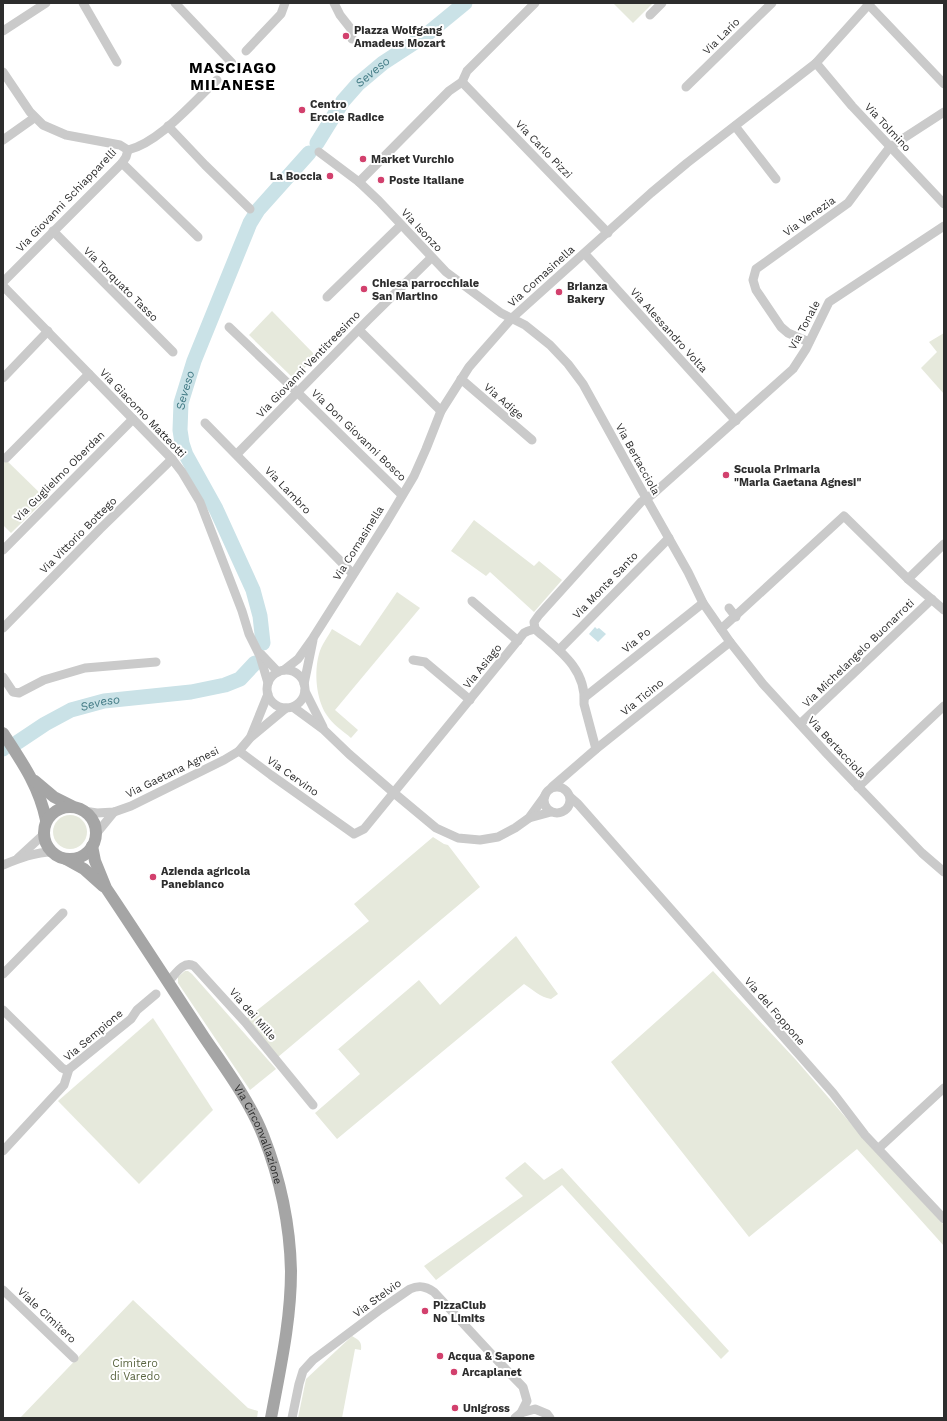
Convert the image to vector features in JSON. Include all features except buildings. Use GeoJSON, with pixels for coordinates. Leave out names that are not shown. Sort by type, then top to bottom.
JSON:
{"type":"FeatureCollection","features":[{"type":"Feature","properties":{"kind":"main road"},"geometry":{"type":"LineString","coordinates":[[3,733],[33,780],[41,798],[46,820],[43,835],[46,844],[52,852],[66,859],[74,859],[88,852],[92,846],[96,834],[95,824],[90,816],[84,810],[54,798],[33,780]]}},
{"type":"Feature","properties":{"kind":"main road"},"geometry":{"type":"LineString","coordinates":[[46,820],[57,810],[72,806]]}},
{"type":"Feature","properties":{"kind":"main road","name":"Via Circonvallazione"},"geometry":{"type":"LineString","coordinates":[[92,846],[95,861],[106,888],[242,1094],[263,1134],[278,1182],[284,1209],[291,1271],[290,1305],[286,1340],[271,1418]]}},
{"type":"Feature","properties":{"kind":"main road","name":"Via Circonvallazione"},"geometry":{"type":"LineString","coordinates":[[66,859],[84,869],[106,888]]}},
{"type":"Feature","properties":{"kind":"street"},"geometry":{"type":"LineString","coordinates":[[3,31],[46,3]]}},
{"type":"Feature","properties":{"kind":"street"},"geometry":{"type":"LineString","coordinates":[[83,3],[117,62]]}},
{"type":"Feature","properties":{"kind":"street"},"geometry":{"type":"LineString","coordinates":[[174,3],[232,63]]}},
{"type":"Feature","properties":{"kind":"street"},"geometry":{"type":"LineString","coordinates":[[246,52],[281,14],[285,3]]}},
{"type":"Feature","properties":{"kind":"street"},"geometry":{"type":"LineString","coordinates":[[359,182],[448,90],[462,82],[467,71],[534,3]]}},
{"type":"Feature","properties":{"kind":"street"},"geometry":{"type":"LineString","coordinates":[[650,15],[662,3]]}},
{"type":"Feature","properties":{"kind":"street","name":"Via Lario"},"geometry":{"type":"LineString","coordinates":[[686,87],[772,3]]}},
{"type":"Feature","properties":{"kind":"street"},"geometry":{"type":"LineString","coordinates":[[868,4],[944,84]]}},
{"type":"Feature","properties":{"kind":"street","name":"Via Comasinella"},"geometry":{"type":"LineString","coordinates":[[281,671],[298,658],[313,638],[386,523],[414,476],[441,411],[461,379],[512,318],[669,177],[816,63],[868,4]]}},
{"type":"Feature","properties":{"kind":"street"},"geometry":{"type":"LineString","coordinates":[[336,5],[340,15],[351,29],[352,39]]}},
{"type":"Feature","properties":{"kind":"street","name":"Via Tolmino"},"geometry":{"type":"LineString","coordinates":[[816,63],[890,147],[944,204]]}},
{"type":"Feature","properties":{"kind":"street"},"geometry":{"type":"LineString","coordinates":[[3,72],[34,118],[43,125],[66,135],[120,145],[128,150],[153,139],[217,80]]}},
{"type":"Feature","properties":{"kind":"street","name":"Via Carlo Pizzi"},"geometry":{"type":"LineString","coordinates":[[462,82],[608,233]]}},
{"type":"Feature","properties":{"kind":"street","name":"Via Venezia"},"geometry":{"type":"LineString","coordinates":[[809,342],[788,333],[781,327],[756,290],[753,280],[756,268],[848,203],[890,147],[944,112]]}},
{"type":"Feature","properties":{"kind":"street"},"geometry":{"type":"LineString","coordinates":[[3,140],[34,118]]}},
{"type":"Feature","properties":{"kind":"street"},"geometry":{"type":"LineString","coordinates":[[168,126],[250,209]]}},
{"type":"Feature","properties":{"kind":"street"},"geometry":{"type":"LineString","coordinates":[[735,126],[776,179]]}},
{"type":"Feature","properties":{"kind":"street","name":"Via Giovanni Schiapparelli"},"geometry":{"type":"LineString","coordinates":[[3,282],[122,163],[128,150]]}},
{"type":"Feature","properties":{"kind":"street","name":"Via Isonzo"},"geometry":{"type":"LineString","coordinates":[[319,152],[359,182],[446,272],[501,313],[512,318]]}},
{"type":"Feature","properties":{"kind":"street"},"geometry":{"type":"LineString","coordinates":[[122,163],[198,237]]}},
{"type":"Feature","properties":{"kind":"street"},"geometry":{"type":"LineString","coordinates":[[328,297],[401,225]]}},
{"type":"Feature","properties":{"kind":"street","name":"Via Tonale"},"geometry":{"type":"LineString","coordinates":[[646,498],[736,421],[793,369],[809,342],[829,302],[944,226]]}},
{"type":"Feature","properties":{"kind":"street","name":"Via Torquato Tasso"},"geometry":{"type":"LineString","coordinates":[[53,232],[173,352]]}},
{"type":"Feature","properties":{"kind":"street","name":"Via Alessandro Volta"},"geometry":{"type":"LineString","coordinates":[[585,254],[736,421]]}},
{"type":"Feature","properties":{"kind":"street","name":"Via Giovanni Ventitreesimo"},"geometry":{"type":"LineString","coordinates":[[237,454],[431,258]]}},
{"type":"Feature","properties":{"kind":"street","name":"Via Giacomo Matteotti"},"geometry":{"type":"LineString","coordinates":[[3,286],[172,459],[182,472],[200,502],[255,645],[264,662],[268,683]]}},
{"type":"Feature","properties":{"kind":"street","name":"Via Bertacciola"},"geometry":{"type":"LineString","coordinates":[[512,318],[525,326],[550,346],[568,364],[583,384],[688,572],[703,603],[730,642],[764,684],[858,787],[922,853],[944,872]]}},
{"type":"Feature","properties":{"kind":"street","name":"Via Don Giovanni Bosco"},"geometry":{"type":"LineString","coordinates":[[229,327],[402,494]]}},
{"type":"Feature","properties":{"kind":"street"},"geometry":{"type":"LineString","coordinates":[[359,330],[441,411]]}},
{"type":"Feature","properties":{"kind":"street"},"geometry":{"type":"LineString","coordinates":[[3,378],[48,331]]}},
{"type":"Feature","properties":{"kind":"street"},"geometry":{"type":"LineString","coordinates":[[6,458],[89,374]]}},
{"type":"Feature","properties":{"kind":"street","name":"Via Adige"},"geometry":{"type":"LineString","coordinates":[[461,379],[532,440]]}},
{"type":"Feature","properties":{"kind":"street","name":"Via Guglielmo Oberdan"},"geometry":{"type":"LineString","coordinates":[[3,550],[132,419]]}},
{"type":"Feature","properties":{"kind":"street","name":"Via Lambro"},"geometry":{"type":"LineString","coordinates":[[205,423],[353,574]]}},
{"type":"Feature","properties":{"kind":"street","name":"Via Vittorio Bottego"},"geometry":{"type":"LineString","coordinates":[[3,628],[100,529],[172,459]]}},
{"type":"Feature","properties":{"kind":"street"},"geometry":{"type":"LineString","coordinates":[[596,749],[584,704],[585,697],[581,679],[576,670],[559,650],[535,629],[534,622],[646,498]]}},
{"type":"Feature","properties":{"kind":"street"},"geometry":{"type":"LineString","coordinates":[[721,629],[844,516],[908,579],[944,610]]}},
{"type":"Feature","properties":{"kind":"street","name":"Via Monte Santo"},"geometry":{"type":"LineString","coordinates":[[559,650],[668,538]]}},
{"type":"Feature","properties":{"kind":"street"},"geometry":{"type":"LineString","coordinates":[[908,579],[944,544]]}},
{"type":"Feature","properties":{"kind":"street","name":"Via Michelangelo Buonarroti"},"geometry":{"type":"LineString","coordinates":[[800,724],[932,599]]}},
{"type":"Feature","properties":{"kind":"street"},"geometry":{"type":"LineString","coordinates":[[472,601],[518,641]]}},
{"type":"Feature","properties":{"kind":"street","name":"Via Po"},"geometry":{"type":"LineString","coordinates":[[585,697],[703,603]]}},
{"type":"Feature","properties":{"kind":"street"},"geometry":{"type":"LineString","coordinates":[[729,608],[736,616]]}},
{"type":"Feature","properties":{"kind":"street","name":"Via Asiago"},"geometry":{"type":"LineString","coordinates":[[334,819],[354,834],[360,832],[394,793],[518,641],[528,631],[535,629]]}},
{"type":"Feature","properties":{"kind":"street","name":"Via Comasinella"},"geometry":{"type":"LineString","coordinates":[[305,687],[313,638]]}},
{"type":"Feature","properties":{"kind":"street","name":"Via Ticino"},"geometry":{"type":"LineString","coordinates":[[552,787],[596,749],[730,642]]}},
{"type":"Feature","properties":{"kind":"street"},"geometry":{"type":"LineString","coordinates":[[413,660],[425,662],[470,700]]}},
{"type":"Feature","properties":{"kind":"street"},"geometry":{"type":"LineString","coordinates":[[3,677],[13,692],[19,693],[44,680],[85,668],[156,662]]}},
{"type":"Feature","properties":{"kind":"street","name":"Via Giacomo Matteotti"},"geometry":{"type":"LineString","coordinates":[[264,662],[281,671]]}},
{"type":"Feature","properties":{"kind":"street"},"geometry":{"type":"LineString","coordinates":[[250,738],[268,694],[268,683],[272,677],[281,671],[296,673],[302,680],[323,729]]}},
{"type":"Feature","properties":{"kind":"street"},"geometry":{"type":"LineString","coordinates":[[239,751],[250,738],[289,707],[299,703],[303,698],[305,687]]}},
{"type":"Feature","properties":{"kind":"street"},"geometry":{"type":"LineString","coordinates":[[268,694],[273,703],[277,706],[289,707],[323,729],[348,754],[436,828],[458,838],[480,840],[498,837],[515,828],[529,818],[549,789],[552,787],[563,788],[570,795]]}},
{"type":"Feature","properties":{"kind":"street"},"geometry":{"type":"LineString","coordinates":[[858,787],[944,706]]}},
{"type":"Feature","properties":{"kind":"street","name":"Via Gaetana Agnesi"},"geometry":{"type":"LineString","coordinates":[[84,810],[97,813],[114,812],[131,806],[239,751]]}},
{"type":"Feature","properties":{"kind":"street","name":"Via Cervino"},"geometry":{"type":"LineString","coordinates":[[239,751],[271,776],[334,819]]}},
{"type":"Feature","properties":{"kind":"street"},"geometry":{"type":"LineString","coordinates":[[562,812],[568,808],[571,801],[568,780],[570,771]]}},
{"type":"Feature","properties":{"kind":"street","name":"Via del Foppone"},"geometry":{"type":"LineString","coordinates":[[570,795],[833,1093],[865,1135],[875,1146],[879,1148],[944,1219]]}},
{"type":"Feature","properties":{"kind":"street"},"geometry":{"type":"LineString","coordinates":[[545,796],[544,803],[551,812]]}},
{"type":"Feature","properties":{"kind":"street"},"geometry":{"type":"LineString","coordinates":[[96,834],[114,812]]}},
{"type":"Feature","properties":{"kind":"street"},"geometry":{"type":"LineString","coordinates":[[529,818],[551,812],[576,812],[590,817]]}},
{"type":"Feature","properties":{"kind":"street"},"geometry":{"type":"LineString","coordinates":[[17,859],[43,835]]}},
{"type":"Feature","properties":{"kind":"street"},"geometry":{"type":"LineString","coordinates":[[3,865],[17,859],[44,852],[52,852]]}},
{"type":"Feature","properties":{"kind":"street"},"geometry":{"type":"LineString","coordinates":[[3,974],[63,913]]}},
{"type":"Feature","properties":{"kind":"street","name":"Via dei Mille"},"geometry":{"type":"LineString","coordinates":[[168,982],[183,966],[189,964],[194,966],[245,1022],[314,1105]]}},
{"type":"Feature","properties":{"kind":"street","name":"Via Sempione"},"geometry":{"type":"LineString","coordinates":[[3,1151],[64,1085],[69,1069],[131,1019],[136,1011],[156,994]]}},
{"type":"Feature","properties":{"kind":"street"},"geometry":{"type":"LineString","coordinates":[[3,1010],[63,1069],[69,1069]]}},
{"type":"Feature","properties":{"kind":"street"},"geometry":{"type":"LineString","coordinates":[[879,1148],[944,1088]]}},
{"type":"Feature","properties":{"kind":"street","name":"Via Stelvio"},"geometry":{"type":"LineString","coordinates":[[292,1418],[303,1371],[313,1360],[381,1309],[415,1286],[428,1288],[434,1292],[523,1387],[527,1401],[518,1416]]}},
{"type":"Feature","properties":{"kind":"street","name":"Viale Cimitero"},"geometry":{"type":"LineString","coordinates":[[3,1290],[74,1358]]}},
{"type":"Feature","properties":{"kind":"street"},"geometry":{"type":"LineString","coordinates":[[518,1416],[535,1409],[547,1414],[550,1418]]}},
{"type":"Feature","properties":{"kind":"green space"},"geometry":{"type":"Polygon","coordinates":[[[613,3],[653,3],[633,23],[613,3]]]}},
{"type":"Feature","properties":{"kind":"green space"},"geometry":{"type":"Polygon","coordinates":[[[272,311],[316,356],[294,379],[249,335],[272,311]]]}},
{"type":"Feature","properties":{"kind":"green space"},"geometry":{"type":"Polygon","coordinates":[[[944,333],[944,394],[921,368],[937,352],[929,342],[944,333]]]}},
{"type":"Feature","properties":{"kind":"green space"},"geometry":{"type":"Polygon","coordinates":[[[3,457],[46,499],[11,533],[3,525],[3,457]]]}},
{"type":"Feature","properties":{"kind":"green space"},"geometry":{"type":"Polygon","coordinates":[[[474,520],[534,566],[539,561],[562,580],[534,612],[490,572],[486,576],[451,551],[474,520]]]}},
{"type":"Feature","properties":{"kind":"green space"},"geometry":{"type":"Polygon","coordinates":[[[397,592],[420,608],[335,710],[358,730],[351,738],[328,718],[320,700],[316,677],[317,661],[320,651],[332,629],[360,646],[397,592]]]}},
{"type":"Feature","properties":{"kind":"green space"},"geometry":{"type":"Polygon","coordinates":[[[67,815],[73,815],[77,816],[84,822],[87,832],[86,839],[80,846],[73,849],[67,849],[63,848],[56,842],[53,835],[53,829],[54,825],[60,818],[67,815]]]}},
{"type":"Feature","properties":{"kind":"green space"},"geometry":{"type":"Polygon","coordinates":[[[433,837],[448,845],[480,887],[278,1057],[246,1019],[369,921],[354,904],[433,837]]]}},
{"type":"Feature","properties":{"kind":"green space"},"geometry":{"type":"Polygon","coordinates":[[[516,936],[558,994],[551,999],[543,997],[524,984],[337,1139],[315,1113],[360,1074],[338,1049],[419,980],[440,1005],[516,936]]]}},
{"type":"Feature","properties":{"kind":"green space"},"geometry":{"type":"Polygon","coordinates":[[[185,971],[192,974],[276,1069],[250,1090],[178,983],[178,977],[185,971]]]}},
{"type":"Feature","properties":{"kind":"green space"},"geometry":{"type":"Polygon","coordinates":[[[713,971],[796,1060],[866,1141],[944,1225],[944,1246],[857,1149],[749,1237],[611,1062],[713,971]]]}},
{"type":"Feature","properties":{"kind":"green space"},"geometry":{"type":"Polygon","coordinates":[[[153,1018],[213,1110],[139,1184],[58,1101],[153,1018]]]}},
{"type":"Feature","properties":{"kind":"green space"},"geometry":{"type":"Polygon","coordinates":[[[525,1162],[544,1180],[562,1168],[729,1351],[721,1359],[562,1185],[436,1280],[424,1266],[523,1196],[505,1178],[525,1162]]]}},
{"type":"Feature","properties":{"kind":"green space","name":"Cimitero di Varedo"},"geometry":{"type":"Polygon","coordinates":[[[133,1300],[248,1408],[258,1411],[257,1418],[20,1418],[133,1300]]]}},
{"type":"Feature","properties":{"kind":"green space"},"geometry":{"type":"Polygon","coordinates":[[[352,1336],[360,1342],[361,1350],[355,1349],[342,1418],[298,1418],[306,1379],[352,1336]]]}},
{"type":"Feature","properties":{"kind":"water"},"geometry":{"type":"Polygon","coordinates":[[[595,627],[597,629],[599,628],[606,634],[598,642],[589,634],[595,627]]]}},
{"type":"Feature","properties":{"kind":"waterway","name":"Seveso"},"geometry":{"type":"LineString","coordinates":[[317,143],[343,101],[358,84],[383,63],[426,35],[465,3]]}},
{"type":"Feature","properties":{"kind":"waterway","name":"Seveso"},"geometry":{"type":"LineString","coordinates":[[263,643],[260,616],[253,590],[216,509],[186,455],[180,430],[181,403],[194,361],[250,223],[258,210],[309,153]]}},
{"type":"Feature","properties":{"kind":"waterway","name":"Seveso"},"geometry":{"type":"LineString","coordinates":[[18,742],[45,724],[71,710],[104,701],[191,692],[225,685],[240,679],[255,663]]}},
{"type":"Feature","properties":{"kind":"place","name":"Piazza Wolfgang Amadeus Mozart"},"geometry":{"type":"Point","coordinates":[346,36]}},
{"type":"Feature","properties":{"kind":"place","name":"Centro Ercole Radice"},"geometry":{"type":"Point","coordinates":[302,110]}},
{"type":"Feature","properties":{"kind":"place","name":"Market Vurchio"},"geometry":{"type":"Point","coordinates":[363,159]}},
{"type":"Feature","properties":{"kind":"place","name":"La Boccia"},"geometry":{"type":"Point","coordinates":[330,176]}},
{"type":"Feature","properties":{"kind":"place","name":"Poste Italiane"},"geometry":{"type":"Point","coordinates":[381,180]}},
{"type":"Feature","properties":{"kind":"place","name":"Chiesa parrocchiale San Martino"},"geometry":{"type":"Point","coordinates":[364,289]}},
{"type":"Feature","properties":{"kind":"place","name":"Brianza Bakery"},"geometry":{"type":"Point","coordinates":[559,292]}},
{"type":"Feature","properties":{"kind":"place","name":"Scuola Primaria \"Maria Gaetana Agnesi\""},"geometry":{"type":"Point","coordinates":[726,475]}},
{"type":"Feature","properties":{"kind":"place","name":"Azienda agricola Panebianco"},"geometry":{"type":"Point","coordinates":[153,877]}},
{"type":"Feature","properties":{"kind":"place","name":"PizzaClub No Limits"},"geometry":{"type":"Point","coordinates":[425,1311]}},
{"type":"Feature","properties":{"kind":"place","name":"Acqua & Sapone"},"geometry":{"type":"Point","coordinates":[440,1356]}},
{"type":"Feature","properties":{"kind":"place","name":"Arcaplanet"},"geometry":{"type":"Point","coordinates":[454,1372]}},
{"type":"Feature","properties":{"kind":"place","name":"Unigross"},"geometry":{"type":"Point","coordinates":[455,1408]}},
{"type":"Feature","properties":{"kind":"district","name":"MASCIAGO MILANESE"},"geometry":{"type":"Point","coordinates":[233,76]}}]}
